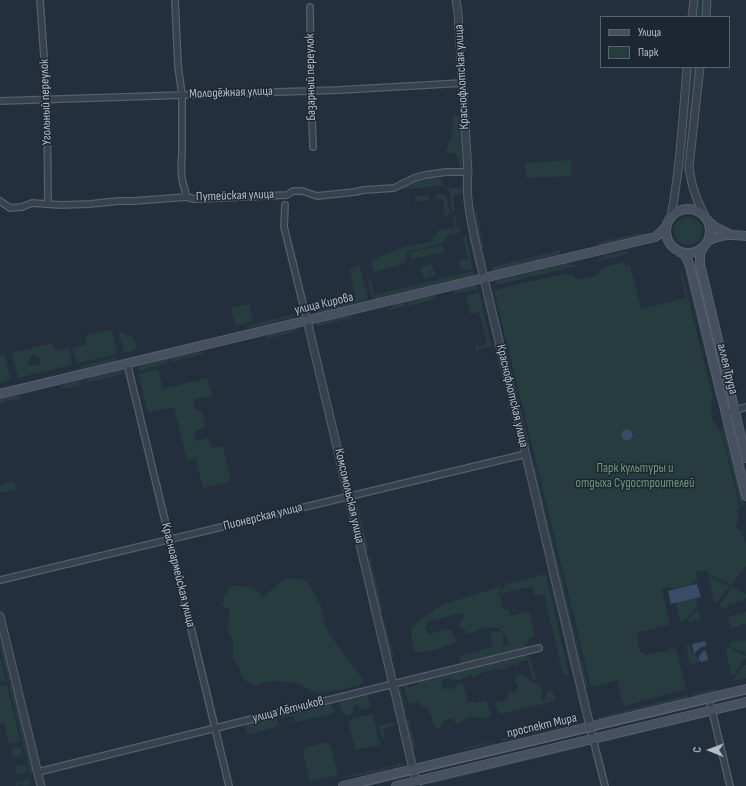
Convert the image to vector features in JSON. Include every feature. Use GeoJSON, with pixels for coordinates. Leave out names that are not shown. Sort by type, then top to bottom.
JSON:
{"type":"FeatureCollection","features":[{"type":"Feature","properties":{"kind":"main road"},"geometry":{"type":"LineString","coordinates":[[670,244],[666,233],[669,221],[673,214],[680,210],[696,210],[715,227],[729,234]]}},
{"type":"Feature","properties":{"kind":"main road"},"geometry":{"type":"LineString","coordinates":[[705,244],[710,233],[707,220]]}},
{"type":"Feature","properties":{"kind":"main road","name":"улица Кирова"},"geometry":{"type":"LineString","coordinates":[[0,394],[654,237],[659,234],[669,221]]}},
{"type":"Feature","properties":{"kind":"main road"},"geometry":{"type":"LineString","coordinates":[[654,237],[664,240],[680,252],[692,253],[696,252],[705,244],[720,236],[729,234],[746,236]]}},
{"type":"Feature","properties":{"kind":"main road","name":"аллея Труда"},"geometry":{"type":"LineString","coordinates":[[705,244],[700,253],[700,264],[746,458]]}},
{"type":"Feature","properties":{"kind":"main road","name":"аллея Труда"},"geometry":{"type":"LineString","coordinates":[[680,252],[685,255],[690,266],[746,496]]}},
{"type":"Feature","properties":{"kind":"main road","name":"проспект Мира"},"geometry":{"type":"LineString","coordinates":[[343,786],[746,689]]}},
{"type":"Feature","properties":{"kind":"main road","name":"проспект Мира"},"geometry":{"type":"LineString","coordinates":[[396,786],[416,784],[746,702]]}},
{"type":"Feature","properties":{"kind":"street","name":"Угольный переулок"},"geometry":{"type":"LineString","coordinates":[[40,0],[47,99],[48,204]]}},
{"type":"Feature","properties":{"kind":"street"},"geometry":{"type":"LineString","coordinates":[[175,0],[178,66],[182,95],[181,162],[186,197]]}},
{"type":"Feature","properties":{"kind":"street","name":"Краснофлотская улица"},"geometry":{"type":"LineString","coordinates":[[456,0],[463,83],[468,172],[467,182],[470,212],[484,278],[605,786]]}},
{"type":"Feature","properties":{"kind":"street"},"geometry":{"type":"LineString","coordinates":[[692,16],[694,0]]}},
{"type":"Feature","properties":{"kind":"street"},"geometry":{"type":"LineString","coordinates":[[706,16],[707,0]]}},
{"type":"Feature","properties":{"kind":"street","name":"Базарный переулок"},"geometry":{"type":"LineString","coordinates":[[310,7],[313,146]]}},
{"type":"Feature","properties":{"kind":"street"},"geometry":{"type":"LineString","coordinates":[[669,221],[675,197],[687,68]]}},
{"type":"Feature","properties":{"kind":"street"},"geometry":{"type":"LineString","coordinates":[[700,68],[690,167],[694,192],[707,220]]}},
{"type":"Feature","properties":{"kind":"street","name":"Молодёжная улица"},"geometry":{"type":"LineString","coordinates":[[0,101],[385,88],[463,83]]}},
{"type":"Feature","properties":{"kind":"street","name":"Путейская улица"},"geometry":{"type":"LineString","coordinates":[[0,201],[10,208],[22,207],[32,203],[61,205],[90,204],[118,200],[134,201],[186,197],[286,195],[293,191],[302,190],[317,196],[394,188],[414,178],[425,175],[446,172],[468,172]]}},
{"type":"Feature","properties":{"kind":"street","name":"Комсомольская улица"},"geometry":{"type":"LineString","coordinates":[[286,205],[284,227],[349,496],[416,784]]}},
{"type":"Feature","properties":{"kind":"street","name":"Красноармейская улица"},"geometry":{"type":"LineString","coordinates":[[127,363],[229,786]]}},
{"type":"Feature","properties":{"kind":"street"},"geometry":{"type":"LineString","coordinates":[[726,412],[746,407]]}},
{"type":"Feature","properties":{"kind":"street","name":"Пионерская улица"},"geometry":{"type":"LineString","coordinates":[[0,580],[526,454]]}},
{"type":"Feature","properties":{"kind":"street"},"geometry":{"type":"LineString","coordinates":[[0,616],[41,786]]}},
{"type":"Feature","properties":{"kind":"street","name":"улица Лётчиков"},"geometry":{"type":"LineString","coordinates":[[38,772],[539,648]]}},
{"type":"Feature","properties":{"kind":"street"},"geometry":{"type":"LineString","coordinates":[[709,698],[730,786]]}},
{"type":"Feature","properties":{"kind":"green space"},"geometry":{"type":"Polygon","coordinates":[[[696,0],[704,0],[702,16],[694,16],[696,0]]]}},
{"type":"Feature","properties":{"kind":"green space"},"geometry":{"type":"Polygon","coordinates":[[[689,68],[698,68],[686,172],[681,172],[689,68]]]}},
{"type":"Feature","properties":{"kind":"green space"},"geometry":{"type":"Polygon","coordinates":[[[453,115],[457,115],[462,119],[463,170],[461,170],[456,154],[446,152],[453,130],[453,115]]]}},
{"type":"Feature","properties":{"kind":"green space"},"geometry":{"type":"Polygon","coordinates":[[[571,160],[571,176],[526,178],[525,163],[571,160]]]}},
{"type":"Feature","properties":{"kind":"green space"},"geometry":{"type":"Polygon","coordinates":[[[421,177],[441,179],[443,186],[402,189],[421,177]]]}},
{"type":"Feature","properties":{"kind":"green space"},"geometry":{"type":"Polygon","coordinates":[[[446,188],[458,188],[462,190],[462,193],[453,197],[454,211],[452,211],[449,189],[446,188]]]}},
{"type":"Feature","properties":{"kind":"green space"},"geometry":{"type":"Polygon","coordinates":[[[438,194],[446,195],[450,214],[445,216],[443,198],[435,199],[438,194]]]}},
{"type":"Feature","properties":{"kind":"green space"},"geometry":{"type":"Polygon","coordinates":[[[417,196],[428,196],[430,200],[414,202],[417,196]]]}},
{"type":"Feature","properties":{"kind":"green space"},"geometry":{"type":"Polygon","coordinates":[[[476,209],[484,248],[481,247],[473,215],[473,212],[476,209]]]}},
{"type":"Feature","properties":{"kind":"green space"},"geometry":{"type":"Polygon","coordinates":[[[455,216],[457,226],[460,227],[461,232],[448,235],[443,243],[407,252],[406,260],[403,264],[374,272],[371,260],[404,247],[431,242],[439,230],[455,228],[453,217],[455,216]]]}},
{"type":"Feature","properties":{"kind":"green space"},"geometry":{"type":"Polygon","coordinates":[[[688,217],[694,218],[698,221],[701,225],[701,237],[698,241],[694,244],[688,245],[682,244],[678,241],[675,237],[674,231],[675,225],[678,221],[682,218],[688,217]]]}},
{"type":"Feature","properties":{"kind":"green space"},"geometry":{"type":"Polygon","coordinates":[[[644,232],[645,236],[600,246],[596,243],[644,232]]]}},
{"type":"Feature","properties":{"kind":"green space"},"geometry":{"type":"Polygon","coordinates":[[[466,235],[473,268],[461,271],[459,261],[468,259],[463,236],[466,235]]]}},
{"type":"Feature","properties":{"kind":"green space"},"geometry":{"type":"Polygon","coordinates":[[[468,235],[471,235],[478,267],[476,268],[468,235]]]}},
{"type":"Feature","properties":{"kind":"green space"},"geometry":{"type":"Polygon","coordinates":[[[442,245],[444,252],[411,259],[409,253],[442,245]]]}},
{"type":"Feature","properties":{"kind":"green space"},"geometry":{"type":"Polygon","coordinates":[[[561,250],[559,255],[493,271],[492,267],[561,250]]]}},
{"type":"Feature","properties":{"kind":"green space"},"geometry":{"type":"Polygon","coordinates":[[[625,251],[628,252],[628,254],[597,261],[606,255],[625,251]]]}},
{"type":"Feature","properties":{"kind":"green space","name":"Парк культуры и отдыха Судостроителей"},"geometry":{"type":"Polygon","coordinates":[[[625,262],[626,266],[630,265],[641,309],[686,298],[680,271],[682,272],[713,398],[711,402],[711,411],[713,421],[721,432],[740,508],[737,510],[739,520],[736,526],[738,530],[742,531],[744,541],[746,542],[746,566],[735,578],[732,585],[708,574],[707,570],[696,572],[698,581],[692,582],[692,585],[673,590],[672,587],[662,589],[670,625],[657,626],[657,628],[638,632],[639,636],[637,637],[640,652],[643,652],[644,655],[669,651],[669,649],[676,648],[686,689],[624,706],[617,680],[591,687],[494,290],[567,273],[569,275],[573,274],[575,278],[580,279],[597,275],[601,268],[625,262]]]}},
{"type":"Feature","properties":{"kind":"green space"},"geometry":{"type":"Polygon","coordinates":[[[432,264],[435,276],[424,279],[421,267],[432,264]]]}},
{"type":"Feature","properties":{"kind":"green space"},"geometry":{"type":"Polygon","coordinates":[[[566,264],[576,266],[497,285],[496,281],[566,264]]]}},
{"type":"Feature","properties":{"kind":"green space"},"geometry":{"type":"Polygon","coordinates":[[[359,265],[368,298],[367,300],[315,313],[314,309],[356,299],[350,269],[359,265]]]}},
{"type":"Feature","properties":{"kind":"green space"},"geometry":{"type":"Polygon","coordinates":[[[698,270],[729,399],[726,400],[694,271],[698,270]]]}},
{"type":"Feature","properties":{"kind":"green space"},"geometry":{"type":"Polygon","coordinates":[[[473,271],[474,275],[374,299],[368,280],[370,279],[374,295],[473,271]]]}},
{"type":"Feature","properties":{"kind":"green space"},"geometry":{"type":"Polygon","coordinates":[[[685,272],[687,272],[719,398],[716,399],[685,272]]]}},
{"type":"Feature","properties":{"kind":"green space"},"geometry":{"type":"Polygon","coordinates":[[[476,285],[477,289],[455,294],[454,290],[476,285]]]}},
{"type":"Feature","properties":{"kind":"green space"},"geometry":{"type":"Polygon","coordinates":[[[492,291],[530,447],[527,448],[489,292],[492,291]]]}},
{"type":"Feature","properties":{"kind":"green space"},"geometry":{"type":"Polygon","coordinates":[[[479,292],[492,346],[476,350],[475,347],[487,344],[479,312],[470,314],[466,296],[479,292]]]}},
{"type":"Feature","properties":{"kind":"green space"},"geometry":{"type":"Polygon","coordinates":[[[486,293],[506,380],[503,381],[482,294],[486,293]]]}},
{"type":"Feature","properties":{"kind":"green space"},"geometry":{"type":"Polygon","coordinates":[[[435,295],[435,299],[408,306],[407,301],[435,295]]]}},
{"type":"Feature","properties":{"kind":"green space"},"geometry":{"type":"Polygon","coordinates":[[[404,302],[405,306],[387,311],[387,308],[404,302]]]}},
{"type":"Feature","properties":{"kind":"green space"},"geometry":{"type":"Polygon","coordinates":[[[249,304],[253,321],[235,326],[231,308],[249,304]]]}},
{"type":"Feature","properties":{"kind":"green space"},"geometry":{"type":"Polygon","coordinates":[[[294,314],[295,317],[249,328],[245,326],[294,314]]]}},
{"type":"Feature","properties":{"kind":"green space"},"geometry":{"type":"Polygon","coordinates":[[[348,315],[352,318],[317,326],[317,322],[348,315]]]}},
{"type":"Feature","properties":{"kind":"green space"},"geometry":{"type":"Polygon","coordinates":[[[297,328],[298,331],[266,339],[268,335],[297,328]]]}},
{"type":"Feature","properties":{"kind":"green space"},"geometry":{"type":"Polygon","coordinates":[[[109,330],[112,332],[117,354],[79,363],[76,361],[72,348],[87,344],[85,336],[109,330]]]}},
{"type":"Feature","properties":{"kind":"green space"},"geometry":{"type":"Polygon","coordinates":[[[119,333],[133,336],[134,342],[137,344],[135,350],[125,353],[119,333]]]}},
{"type":"Feature","properties":{"kind":"green space"},"geometry":{"type":"Polygon","coordinates":[[[53,343],[55,351],[69,348],[72,363],[71,365],[18,378],[12,354],[14,352],[53,343]],[[33,355],[30,357],[30,361],[27,362],[29,365],[35,366],[40,363],[41,358],[33,355]]]}},
{"type":"Feature","properties":{"kind":"green space"},"geometry":{"type":"Polygon","coordinates":[[[199,351],[203,354],[172,362],[171,358],[199,351]]]}},
{"type":"Feature","properties":{"kind":"green space"},"geometry":{"type":"Polygon","coordinates":[[[0,356],[5,356],[10,380],[0,383],[0,356]]]}},
{"type":"Feature","properties":{"kind":"green space"},"geometry":{"type":"Polygon","coordinates":[[[118,357],[115,361],[84,368],[80,366],[118,357]]]}},
{"type":"Feature","properties":{"kind":"green space"},"geometry":{"type":"Polygon","coordinates":[[[167,359],[168,363],[138,371],[140,366],[167,359]]]}},
{"type":"Feature","properties":{"kind":"green space"},"geometry":{"type":"Polygon","coordinates":[[[158,369],[163,389],[207,378],[212,395],[193,400],[196,411],[201,410],[206,428],[194,431],[196,441],[209,438],[212,448],[223,446],[231,481],[203,488],[196,458],[187,460],[174,407],[148,413],[138,374],[158,369]]]}},
{"type":"Feature","properties":{"kind":"green space"},"geometry":{"type":"Polygon","coordinates":[[[119,371],[127,373],[86,383],[90,378],[119,371]]]}},
{"type":"Feature","properties":{"kind":"green space"},"geometry":{"type":"Polygon","coordinates":[[[80,381],[81,385],[63,389],[60,386],[61,385],[80,381]]]}},
{"type":"Feature","properties":{"kind":"green space"},"geometry":{"type":"Polygon","coordinates":[[[504,386],[507,386],[515,420],[512,421],[504,386]]]}},
{"type":"Feature","properties":{"kind":"green space"},"geometry":{"type":"Polygon","coordinates":[[[16,395],[20,397],[19,399],[0,404],[0,399],[16,395]]]}},
{"type":"Feature","properties":{"kind":"green space"},"geometry":{"type":"Polygon","coordinates":[[[733,417],[746,468],[746,486],[730,418],[733,417]]]}},
{"type":"Feature","properties":{"kind":"green space"},"geometry":{"type":"Polygon","coordinates":[[[721,426],[724,426],[744,506],[741,506],[721,426]]]}},
{"type":"Feature","properties":{"kind":"green space"},"geometry":{"type":"Polygon","coordinates":[[[535,466],[581,658],[579,658],[532,467],[535,466]]]}},
{"type":"Feature","properties":{"kind":"green space"},"geometry":{"type":"Polygon","coordinates":[[[14,481],[16,489],[0,493],[0,485],[14,481]]]}},
{"type":"Feature","properties":{"kind":"green space"},"geometry":{"type":"Polygon","coordinates":[[[357,504],[369,551],[365,550],[355,506],[357,504]]]}},
{"type":"Feature","properties":{"kind":"green space"},"geometry":{"type":"Polygon","coordinates":[[[369,557],[383,610],[380,611],[368,560],[369,557]]]}},
{"type":"Feature","properties":{"kind":"green space"},"geometry":{"type":"Polygon","coordinates":[[[546,574],[569,674],[563,675],[544,594],[535,596],[532,586],[502,594],[501,592],[506,584],[546,574]]]}},
{"type":"Feature","properties":{"kind":"green space"},"geometry":{"type":"Polygon","coordinates":[[[552,574],[575,673],[572,674],[548,575],[552,574]]]}},
{"type":"Feature","properties":{"kind":"green space"},"geometry":{"type":"Polygon","coordinates":[[[709,576],[723,585],[726,584],[730,586],[717,603],[714,601],[709,576]]]}},
{"type":"Feature","properties":{"kind":"green space"},"geometry":{"type":"Polygon","coordinates":[[[286,578],[301,579],[308,582],[321,606],[328,632],[362,678],[362,683],[340,690],[318,693],[298,684],[280,681],[265,682],[254,686],[243,679],[233,658],[233,640],[227,630],[230,609],[223,606],[224,596],[230,586],[236,586],[252,589],[264,597],[286,578]]]}},
{"type":"Feature","properties":{"kind":"green space"},"geometry":{"type":"Polygon","coordinates":[[[502,586],[499,592],[503,610],[509,609],[510,616],[529,611],[535,636],[528,638],[529,643],[526,644],[527,648],[461,664],[459,656],[493,647],[490,636],[493,632],[502,632],[504,636],[503,646],[509,644],[506,636],[502,631],[498,628],[487,628],[468,634],[465,630],[460,629],[458,625],[465,616],[462,613],[427,622],[425,630],[429,634],[447,629],[452,631],[456,641],[436,650],[415,652],[411,637],[412,628],[419,620],[442,605],[502,586]]]}},
{"type":"Feature","properties":{"kind":"green space"},"geometry":{"type":"Polygon","coordinates":[[[732,587],[737,589],[738,592],[741,591],[746,594],[746,598],[740,602],[739,600],[737,601],[736,604],[730,603],[729,606],[724,608],[719,605],[727,595],[729,595],[732,587]]]}},
{"type":"Feature","properties":{"kind":"green space"},"geometry":{"type":"Polygon","coordinates":[[[177,589],[179,590],[200,681],[177,589]]]}},
{"type":"Feature","properties":{"kind":"green space"},"geometry":{"type":"Polygon","coordinates":[[[696,598],[697,607],[684,621],[680,622],[676,603],[696,598]]]}},
{"type":"Feature","properties":{"kind":"green space"},"geometry":{"type":"Polygon","coordinates":[[[698,609],[700,619],[689,622],[688,619],[698,609]]]}},
{"type":"Feature","properties":{"kind":"green space"},"geometry":{"type":"Polygon","coordinates":[[[746,612],[746,624],[731,628],[728,617],[746,612]]]}},
{"type":"Feature","properties":{"kind":"green space"},"geometry":{"type":"Polygon","coordinates":[[[193,617],[218,720],[216,721],[191,619],[193,617]]]}},
{"type":"Feature","properties":{"kind":"green space"},"geometry":{"type":"Polygon","coordinates":[[[384,618],[394,657],[391,658],[382,619],[384,618]]]}},
{"type":"Feature","properties":{"kind":"green space"},"geometry":{"type":"Polygon","coordinates":[[[742,639],[746,641],[746,654],[743,651],[729,646],[732,641],[739,642],[742,641],[742,639]]]}},
{"type":"Feature","properties":{"kind":"green space"},"geometry":{"type":"Polygon","coordinates":[[[0,643],[4,643],[12,679],[8,681],[0,647],[0,643]]]}},
{"type":"Feature","properties":{"kind":"green space"},"geometry":{"type":"Polygon","coordinates":[[[686,645],[690,645],[691,651],[702,662],[690,664],[686,645]]]}},
{"type":"Feature","properties":{"kind":"green space"},"geometry":{"type":"Polygon","coordinates":[[[728,647],[741,655],[746,656],[746,659],[732,677],[726,651],[728,647]]]}},
{"type":"Feature","properties":{"kind":"green space"},"geometry":{"type":"Polygon","coordinates":[[[526,655],[530,658],[536,679],[534,680],[528,660],[521,662],[516,666],[512,665],[501,670],[496,669],[481,673],[474,677],[471,675],[455,681],[452,681],[449,678],[441,680],[443,688],[445,689],[457,688],[457,684],[463,683],[468,702],[487,702],[491,716],[481,719],[475,716],[464,719],[456,724],[453,718],[448,719],[444,721],[442,727],[437,729],[435,728],[429,710],[420,705],[418,702],[408,704],[403,685],[406,684],[408,687],[418,684],[419,680],[526,655]]]}},
{"type":"Feature","properties":{"kind":"green space"},"geometry":{"type":"Polygon","coordinates":[[[0,660],[6,680],[5,681],[0,681],[0,660]]]}},
{"type":"Feature","properties":{"kind":"green space"},"geometry":{"type":"Polygon","coordinates":[[[579,660],[582,660],[588,687],[586,688],[579,660]]]}},
{"type":"Feature","properties":{"kind":"green space"},"geometry":{"type":"Polygon","coordinates":[[[744,665],[746,665],[746,678],[733,681],[733,680],[744,665]]]}},
{"type":"Feature","properties":{"kind":"green space"},"geometry":{"type":"Polygon","coordinates":[[[517,675],[525,677],[542,688],[541,700],[543,701],[545,700],[546,692],[552,690],[555,701],[501,714],[498,713],[495,703],[507,700],[508,693],[516,691],[518,687],[515,680],[517,675]]]}},
{"type":"Feature","properties":{"kind":"green space"},"geometry":{"type":"Polygon","coordinates":[[[577,680],[584,711],[581,712],[574,681],[577,680]]]}},
{"type":"Feature","properties":{"kind":"green space"},"geometry":{"type":"Polygon","coordinates":[[[9,684],[14,684],[27,739],[25,740],[26,743],[28,743],[34,771],[30,775],[9,684]]]}},
{"type":"Feature","properties":{"kind":"green space"},"geometry":{"type":"Polygon","coordinates":[[[7,685],[20,741],[9,744],[4,723],[0,724],[0,686],[7,685]]]}},
{"type":"Feature","properties":{"kind":"green space"},"geometry":{"type":"Polygon","coordinates":[[[401,688],[407,713],[405,714],[399,689],[401,688]]]}},
{"type":"Feature","properties":{"kind":"green space"},"geometry":{"type":"Polygon","coordinates":[[[716,688],[717,692],[694,698],[693,694],[716,688]]]}},
{"type":"Feature","properties":{"kind":"green space"},"geometry":{"type":"Polygon","coordinates":[[[367,692],[371,708],[360,709],[358,705],[355,705],[350,716],[344,714],[341,710],[339,699],[367,692]]]}},
{"type":"Feature","properties":{"kind":"green space"},"geometry":{"type":"Polygon","coordinates":[[[688,695],[688,699],[599,720],[599,717],[688,695]]]}},
{"type":"Feature","properties":{"kind":"green space"},"geometry":{"type":"Polygon","coordinates":[[[333,701],[331,704],[332,709],[335,708],[334,713],[288,724],[295,721],[294,716],[282,718],[281,713],[333,701]]]}},
{"type":"Feature","properties":{"kind":"green space"},"geometry":{"type":"Polygon","coordinates":[[[371,714],[373,715],[380,744],[357,750],[355,749],[349,721],[353,718],[371,714]]]}},
{"type":"Feature","properties":{"kind":"green space"},"geometry":{"type":"Polygon","coordinates":[[[276,716],[279,726],[247,735],[245,724],[276,716]]]}},
{"type":"Feature","properties":{"kind":"green space"},"geometry":{"type":"Polygon","coordinates":[[[406,720],[409,720],[416,747],[412,748],[406,720]]]}},
{"type":"Feature","properties":{"kind":"green space"},"geometry":{"type":"Polygon","coordinates":[[[677,720],[679,724],[605,742],[604,738],[677,720]]]}},
{"type":"Feature","properties":{"kind":"green space"},"geometry":{"type":"Polygon","coordinates":[[[579,721],[579,723],[501,741],[501,739],[579,721]]]}},
{"type":"Feature","properties":{"kind":"green space"},"geometry":{"type":"Polygon","coordinates":[[[394,722],[395,726],[383,729],[385,737],[382,738],[379,726],[394,722]]]}},
{"type":"Feature","properties":{"kind":"green space"},"geometry":{"type":"Polygon","coordinates":[[[495,741],[463,750],[462,748],[495,741]]]}},
{"type":"Feature","properties":{"kind":"green space"},"geometry":{"type":"Polygon","coordinates":[[[327,742],[330,745],[338,775],[310,782],[303,753],[306,747],[327,742]]]}},
{"type":"Feature","properties":{"kind":"green space"},"geometry":{"type":"Polygon","coordinates":[[[584,742],[585,747],[431,784],[430,780],[584,742]]]}},
{"type":"Feature","properties":{"kind":"green space"},"geometry":{"type":"Polygon","coordinates":[[[21,747],[23,755],[13,758],[11,749],[21,747]]]}},
{"type":"Feature","properties":{"kind":"green space"},"geometry":{"type":"Polygon","coordinates":[[[403,763],[404,765],[387,768],[386,770],[354,777],[344,777],[403,763]]]}},
{"type":"Feature","properties":{"kind":"green space"},"geometry":{"type":"Polygon","coordinates":[[[25,764],[27,772],[17,775],[15,766],[25,764]]]}},
{"type":"Feature","properties":{"kind":"green space"},"geometry":{"type":"Polygon","coordinates":[[[30,779],[31,785],[23,786],[23,784],[16,786],[15,783],[30,779]]]}},
{"type":"Feature","properties":{"kind":"water"},"geometry":{"type":"Polygon","coordinates":[[[625,430],[629,430],[631,431],[631,439],[625,440],[622,437],[622,433],[625,430]]]}},
{"type":"Feature","properties":{"kind":"water"},"geometry":{"type":"Polygon","coordinates":[[[697,584],[701,597],[671,604],[668,591],[697,584]]]}},
{"type":"Feature","properties":{"kind":"water"},"geometry":{"type":"Polygon","coordinates":[[[705,641],[706,646],[701,647],[694,654],[692,644],[705,641]]]}},
{"type":"Feature","properties":{"kind":"water"},"geometry":{"type":"Polygon","coordinates":[[[703,651],[706,651],[708,660],[702,662],[699,659],[699,656],[703,651]]]}},
{"type":"Feature","properties":{"kind":"tram line"},"geometry":{"type":"LineString","coordinates":[[365,786],[746,694]]}}]}
